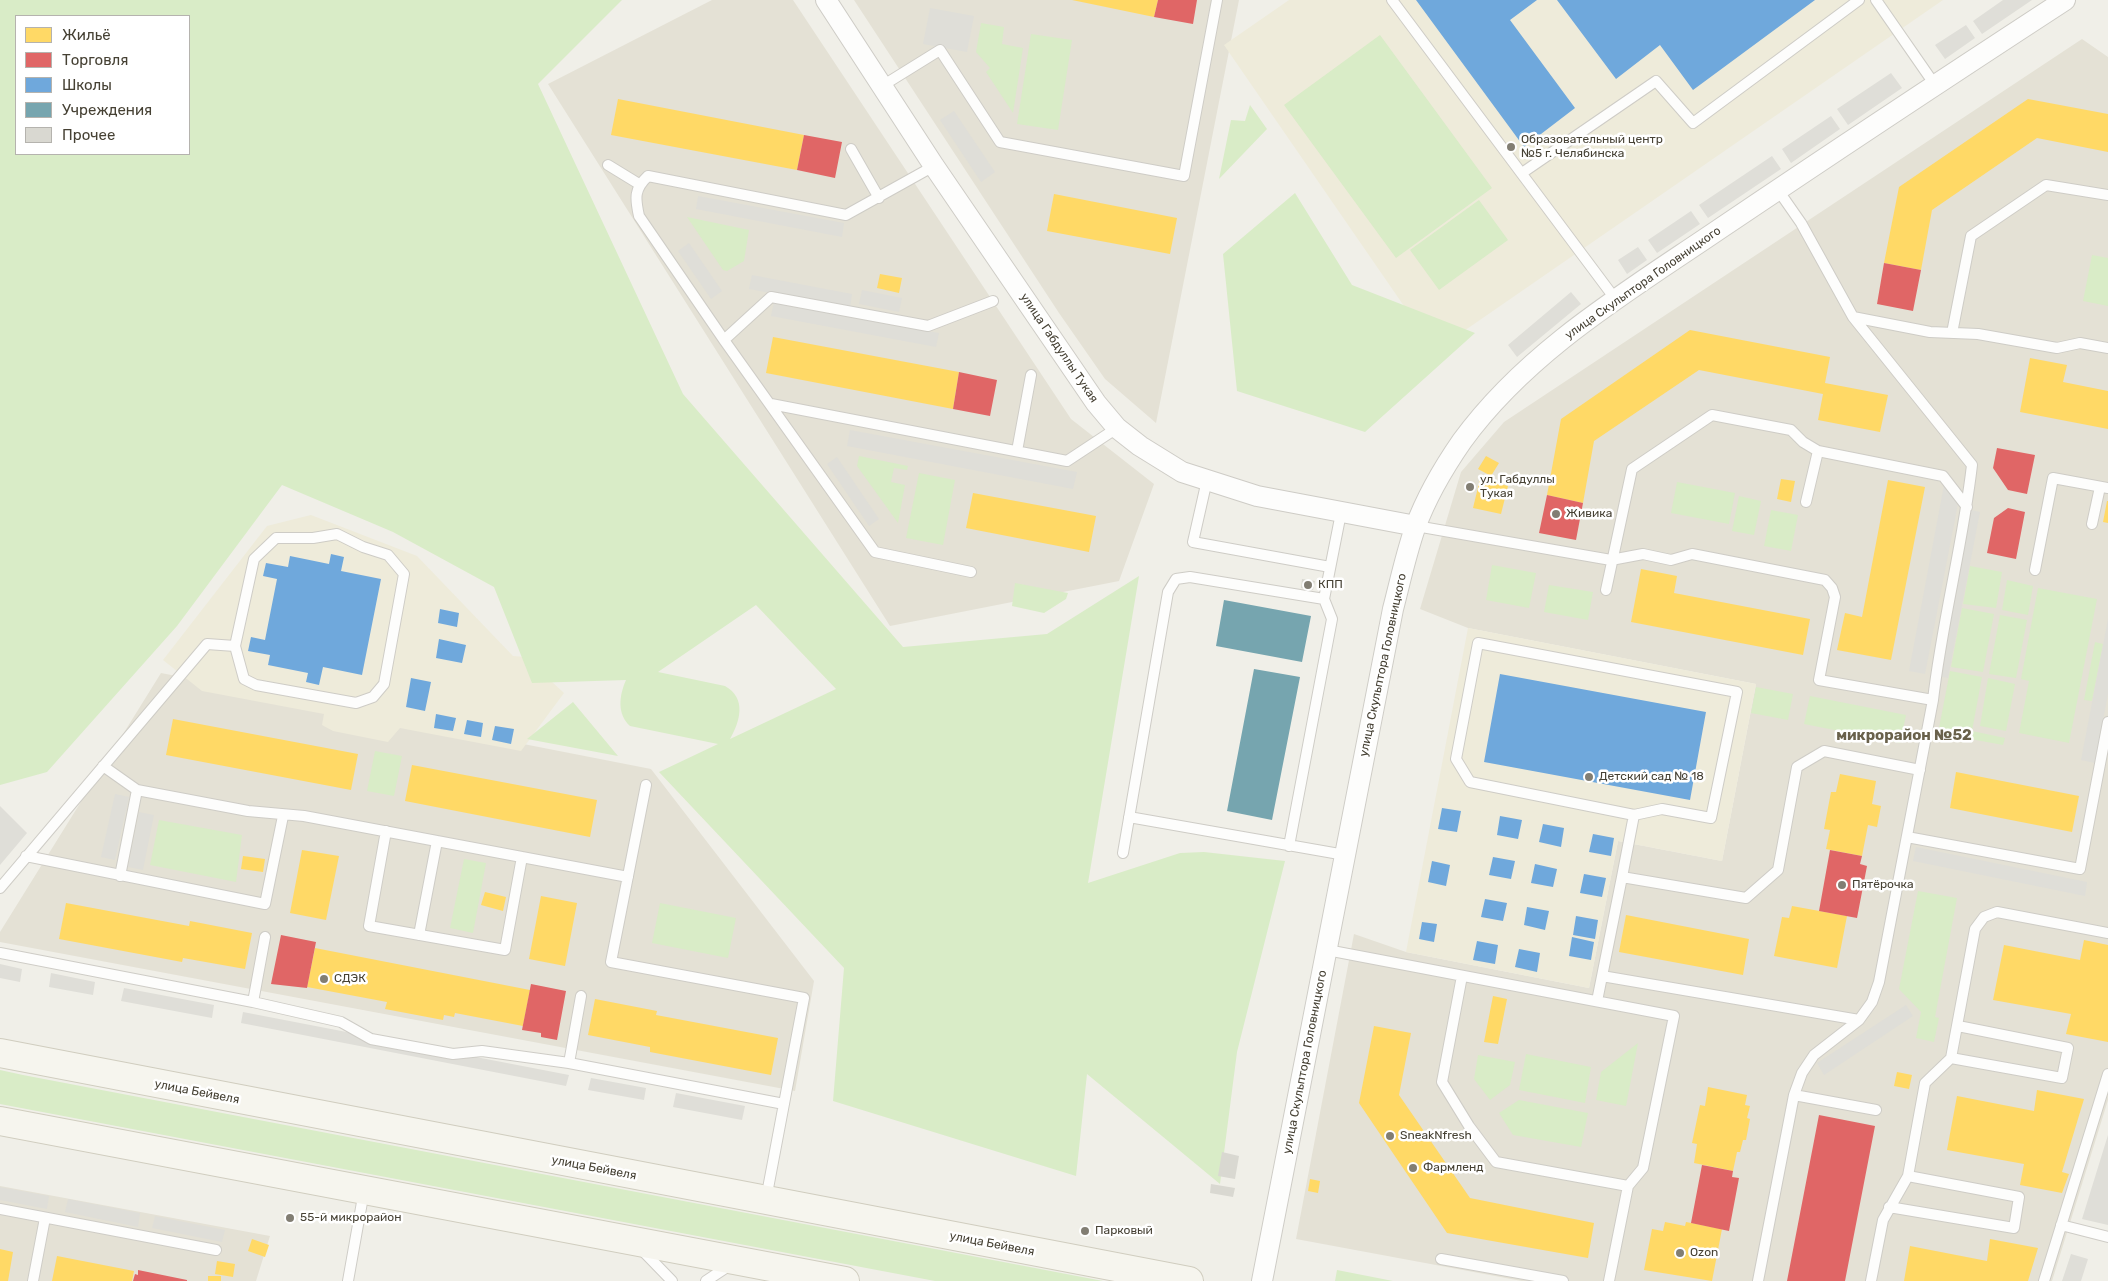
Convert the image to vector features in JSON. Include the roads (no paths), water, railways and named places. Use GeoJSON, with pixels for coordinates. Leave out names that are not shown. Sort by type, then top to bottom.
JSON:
{"type":"FeatureCollection","features":[{"type":"Feature","properties":{"kind":"main road","name":"улица Бейвеля"},"geometry":{"type":"LineString","coordinates":[[0,1053],[1189,1281]]}},
{"type":"Feature","properties":{"kind":"main road"},"geometry":{"type":"LineString","coordinates":[[0,1121],[738,1261],[773,1274],[845,1281]]}},
{"type":"Feature","properties":{"kind":"street","name":"улица Габдуллы Тукая"},"geometry":{"type":"LineString","coordinates":[[826,0],[934,166],[1096,403],[1117,428],[1140,446],[1182,472],[1257,496],[1416,526]]}},
{"type":"Feature","properties":{"kind":"street","name":"улица Скульптора Головницкого"},"geometry":{"type":"LineString","coordinates":[[1262,1281],[1393,609],[1416,526],[1451,459],[1493,405],[1558,342],[1616,300],[1778,190],[2064,0]]}},
{"type":"Feature","properties":{"kind":"lane"},"geometry":{"type":"LineString","coordinates":[[882,86],[940,50],[1000,142],[1184,176],[1217,0]]}},
{"type":"Feature","properties":{"kind":"lane"},"geometry":{"type":"LineString","coordinates":[[1392,0],[1616,300]]}},
{"type":"Feature","properties":{"kind":"lane"},"geometry":{"type":"LineString","coordinates":[[1522,173],[1656,81],[1693,123],[1859,0]]}},
{"type":"Feature","properties":{"kind":"lane"},"geometry":{"type":"LineString","coordinates":[[1876,0],[1935,85]]}},
{"type":"Feature","properties":{"kind":"lane"},"geometry":{"type":"LineString","coordinates":[[851,149],[879,198]]}},
{"type":"Feature","properties":{"kind":"lane"},"geometry":{"type":"LineString","coordinates":[[608,165],[639,184]]}},
{"type":"Feature","properties":{"kind":"lane"},"geometry":{"type":"LineString","coordinates":[[934,166],[846,215],[648,176],[639,184],[635,197],[639,216],[724,340],[875,552],[972,572]]}},
{"type":"Feature","properties":{"kind":"lane"},"geometry":{"type":"LineString","coordinates":[[1952,333],[1971,236],[2046,184],[2108,195]]}},
{"type":"Feature","properties":{"kind":"lane"},"geometry":{"type":"LineString","coordinates":[[1758,1281],[1794,1096],[1802,1073],[1814,1055],[1859,1020],[1872,1002],[1879,982],[1933,700],[1937,666],[1967,507],[1972,465],[1853,317],[1801,223],[1778,190]]}},
{"type":"Feature","properties":{"kind":"lane"},"geometry":{"type":"LineString","coordinates":[[724,340],[771,297],[928,326],[993,300]]}},
{"type":"Feature","properties":{"kind":"lane"},"geometry":{"type":"LineString","coordinates":[[1853,317],[1930,332],[1978,334],[2058,348],[2080,343],[2108,348]]}},
{"type":"Feature","properties":{"kind":"lane"},"geometry":{"type":"LineString","coordinates":[[1018,451],[1031,374]]}},
{"type":"Feature","properties":{"kind":"lane"},"geometry":{"type":"LineString","coordinates":[[771,404],[1067,461],[1117,428]]}},
{"type":"Feature","properties":{"kind":"lane"},"geometry":{"type":"LineString","coordinates":[[1606,590],[1632,469],[1712,415],[1791,430],[1818,451],[1943,476],[1967,507]]}},
{"type":"Feature","properties":{"kind":"lane"},"geometry":{"type":"LineString","coordinates":[[1806,502],[1818,451]]}},
{"type":"Feature","properties":{"kind":"lane"},"geometry":{"type":"LineString","coordinates":[[2035,570],[2053,478],[2104,487],[2092,524]]}},
{"type":"Feature","properties":{"kind":"lane"},"geometry":{"type":"LineString","coordinates":[[1207,480],[1193,542],[1330,567]]}},
{"type":"Feature","properties":{"kind":"lane"},"geometry":{"type":"LineString","coordinates":[[1289,846],[1332,618],[1324,599],[1341,513]]}},
{"type":"Feature","properties":{"kind":"lane"},"geometry":{"type":"LineString","coordinates":[[1416,526],[1611,560],[1643,554],[1671,560],[1692,554],[1825,580],[1832,588],[1835,597],[1819,680],[1933,700]]}},
{"type":"Feature","properties":{"kind":"lane"},"geometry":{"type":"LineString","coordinates":[[337,534],[363,547],[388,555],[404,574],[384,684],[373,697],[356,703],[256,685],[244,679],[235,646],[254,559],[276,538],[313,538],[337,534]]}},
{"type":"Feature","properties":{"kind":"lane"},"geometry":{"type":"LineString","coordinates":[[1123,853],[1168,592],[1176,579],[1190,577],[1324,599]]}},
{"type":"Feature","properties":{"kind":"lane"},"geometry":{"type":"LineString","coordinates":[[1478,643],[1737,692],[1711,818],[1662,809],[1634,815],[1470,782],[1456,759],[1478,643]]}},
{"type":"Feature","properties":{"kind":"lane"},"geometry":{"type":"LineString","coordinates":[[0,888],[207,644],[235,646]]}},
{"type":"Feature","properties":{"kind":"lane"},"geometry":{"type":"LineString","coordinates":[[1907,837],[2080,869],[2108,722]]}},
{"type":"Feature","properties":{"kind":"lane"},"geometry":{"type":"LineString","coordinates":[[1622,877],[1746,898],[1778,870],[1797,767],[1824,751],[1920,770]]}},
{"type":"Feature","properties":{"kind":"lane"},"geometry":{"type":"LineString","coordinates":[[103,766],[137,790],[283,816],[304,816],[628,877]]}},
{"type":"Feature","properties":{"kind":"lane"},"geometry":{"type":"LineString","coordinates":[[646,786],[611,962],[804,998],[766,1200]]}},
{"type":"Feature","properties":{"kind":"lane"},"geometry":{"type":"LineString","coordinates":[[120,876],[137,790]]}},
{"type":"Feature","properties":{"kind":"lane"},"geometry":{"type":"LineString","coordinates":[[1597,1001],[1634,815]]}},
{"type":"Feature","properties":{"kind":"lane"},"geometry":{"type":"LineString","coordinates":[[26,856],[265,904],[283,816]]}},
{"type":"Feature","properties":{"kind":"lane"},"geometry":{"type":"LineString","coordinates":[[1129,817],[1345,855]]}},
{"type":"Feature","properties":{"kind":"lane"},"geometry":{"type":"LineString","coordinates":[[386,831],[369,926],[505,950],[522,857]]}},
{"type":"Feature","properties":{"kind":"lane"},"geometry":{"type":"LineString","coordinates":[[419,935],[437,841]]}},
{"type":"Feature","properties":{"kind":"lane"},"geometry":{"type":"LineString","coordinates":[[1872,1281],[1883,1220],[1908,1176],[1925,1083],[1950,1058],[1958,1026],[1976,929],[1984,916],[1997,912],[2108,933]]}},
{"type":"Feature","properties":{"kind":"lane"},"geometry":{"type":"LineString","coordinates":[[253,1002],[265,937]]}},
{"type":"Feature","properties":{"kind":"lane"},"geometry":{"type":"LineString","coordinates":[[1326,950],[1674,1016],[1643,1168],[1628,1186],[1609,1281]]}},
{"type":"Feature","properties":{"kind":"lane"},"geometry":{"type":"LineString","coordinates":[[0,953],[253,1002],[341,1022],[370,1038],[416,1047],[453,1054],[482,1051],[569,1063],[784,1104]]}},
{"type":"Feature","properties":{"kind":"lane"},"geometry":{"type":"LineString","coordinates":[[1462,976],[1442,1082],[1469,1126],[1496,1162],[1628,1186]]}},
{"type":"Feature","properties":{"kind":"lane"},"geometry":{"type":"LineString","coordinates":[[1602,976],[1859,1020]]}},
{"type":"Feature","properties":{"kind":"lane"},"geometry":{"type":"LineString","coordinates":[[569,1063],[581,996]]}},
{"type":"Feature","properties":{"kind":"lane"},"geometry":{"type":"LineString","coordinates":[[1950,1058],[2062,1078],[2068,1048],[1958,1026]]}},
{"type":"Feature","properties":{"kind":"lane"},"geometry":{"type":"LineString","coordinates":[[2044,1281],[2108,1074]]}},
{"type":"Feature","properties":{"kind":"lane"},"geometry":{"type":"LineString","coordinates":[[1794,1096],[1876,1110]]}},
{"type":"Feature","properties":{"kind":"lane"},"geometry":{"type":"LineString","coordinates":[[1889,1207],[2014,1228],[2019,1197],[1908,1176]]}},
{"type":"Feature","properties":{"kind":"lane"},"geometry":{"type":"LineString","coordinates":[[348,1281],[365,1190]]}},
{"type":"Feature","properties":{"kind":"lane"},"geometry":{"type":"LineString","coordinates":[[0,1209],[216,1250]]}},
{"type":"Feature","properties":{"kind":"lane"},"geometry":{"type":"LineString","coordinates":[[33,1281],[45,1218]]}},
{"type":"Feature","properties":{"kind":"lane"},"geometry":{"type":"LineString","coordinates":[[2061,1225],[2108,1237]]}},
{"type":"Feature","properties":{"kind":"lane"},"geometry":{"type":"LineString","coordinates":[[629,1240],[653,1259],[672,1281]]}},
{"type":"Feature","properties":{"kind":"lane"},"geometry":{"type":"LineString","coordinates":[[1441,1259],[1563,1281]]}},
{"type":"Feature","properties":{"kind":"lane"},"geometry":{"type":"LineString","coordinates":[[706,1281],[738,1261]]}},
{"type":"Feature","properties":{"kind":"place","name":"Образовательный центр №5 г. Челябинска"},"geometry":{"type":"Point","coordinates":[1511,147]}},
{"type":"Feature","properties":{"kind":"place","name":"ул. Габдуллы Тукая"},"geometry":{"type":"Point","coordinates":[1470,487]}},
{"type":"Feature","properties":{"kind":"place","name":"Живика"},"geometry":{"type":"Point","coordinates":[1556,514]}},
{"type":"Feature","properties":{"kind":"place","name":"КПП"},"geometry":{"type":"Point","coordinates":[1308,585]}},
{"type":"Feature","properties":{"kind":"place","name":"Детский сад № 18"},"geometry":{"type":"Point","coordinates":[1589,777]}},
{"type":"Feature","properties":{"kind":"place","name":"Пятёрочка"},"geometry":{"type":"Point","coordinates":[1842,885]}},
{"type":"Feature","properties":{"kind":"place","name":"СДЭК"},"geometry":{"type":"Point","coordinates":[324,979]}},
{"type":"Feature","properties":{"kind":"place","name":"SneakNfresh"},"geometry":{"type":"Point","coordinates":[1390,1136]}},
{"type":"Feature","properties":{"kind":"place","name":"Фармленд"},"geometry":{"type":"Point","coordinates":[1413,1168]}},
{"type":"Feature","properties":{"kind":"place","name":"55-й микрорайон"},"geometry":{"type":"Point","coordinates":[290,1218]}},
{"type":"Feature","properties":{"kind":"place","name":"Парковый"},"geometry":{"type":"Point","coordinates":[1085,1231]}},
{"type":"Feature","properties":{"kind":"place","name":"Ozon"},"geometry":{"type":"Point","coordinates":[1680,1253]}},
{"type":"Feature","properties":{"kind":"district","name":"микрорайон №52"},"geometry":{"type":"Point","coordinates":[1904,736]}}]}
